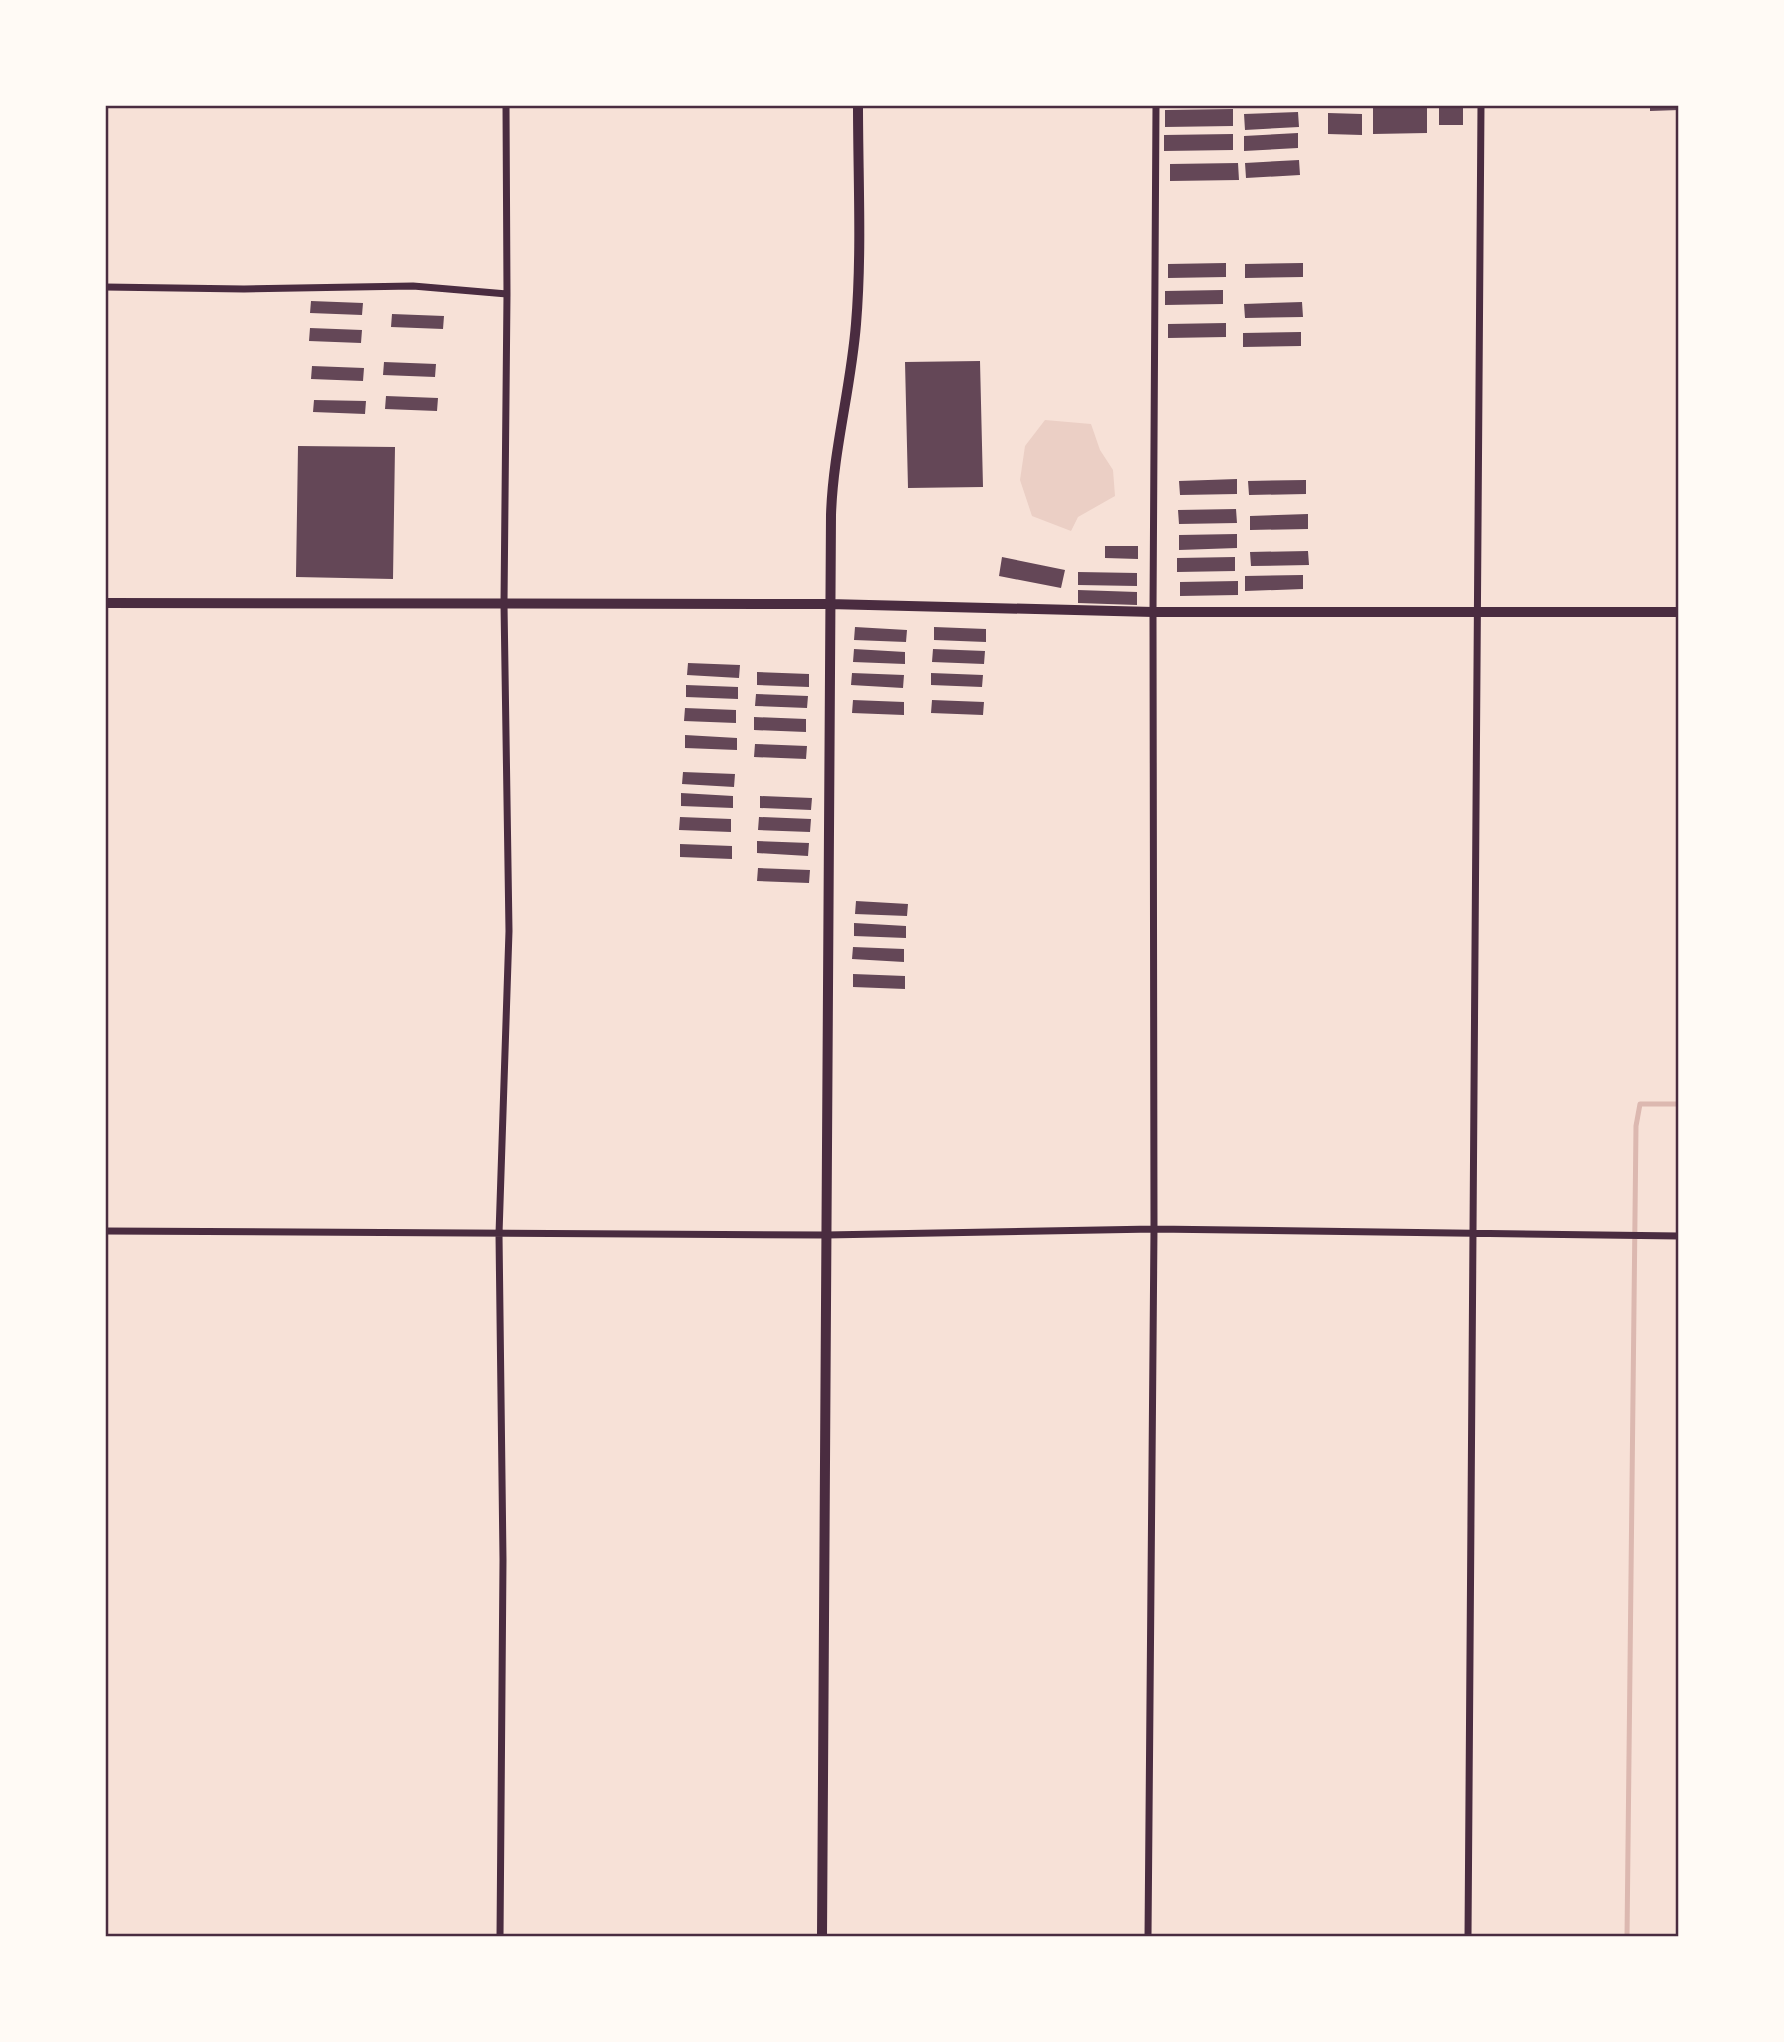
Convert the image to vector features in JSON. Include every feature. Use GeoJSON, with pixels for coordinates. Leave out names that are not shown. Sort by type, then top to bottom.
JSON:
{"type":"FeatureCollection","features":[{"type":"Feature","properties":{"kind":"street"},"geometry":{"type":"LineString","coordinates":[[500,1937],[503,1560],[499,1234],[509,931],[504,604],[506,105]]}},
{"type":"Feature","properties":{"kind":"street"},"geometry":{"type":"LineString","coordinates":[[822,1937],[829,604],[832,488],[858,298],[858,105]]}},
{"type":"Feature","properties":{"kind":"street"},"geometry":{"type":"LineString","coordinates":[[1148,1937],[1154,1229],[1156,105]]}},
{"type":"Feature","properties":{"kind":"street"},"geometry":{"type":"LineString","coordinates":[[1468,1937],[1481,105]]}},
{"type":"Feature","properties":{"kind":"street"},"geometry":{"type":"LineString","coordinates":[[105,287],[244,289],[413,286],[507,294]]}},
{"type":"Feature","properties":{"kind":"street"},"geometry":{"type":"LineString","coordinates":[[105,603],[829,604],[1153,612],[1679,612]]}},
{"type":"Feature","properties":{"kind":"street"},"geometry":{"type":"LineString","coordinates":[[105,1231],[826,1235],[1154,1229],[1679,1236]]}},
{"type":"Feature","properties":{"kind":"shaded area"},"geometry":{"type":"Polygon","coordinates":[[[1045,420],[1091,424],[1100,450],[1113,470],[1115,496],[1078,517],[1071,531],[1032,516],[1020,480],[1025,446],[1045,420]]]}},
{"type":"Feature","properties":{"kind":"building"},"geometry":{"type":"Polygon","coordinates":[[[1373,105],[1427,105],[1427,133],[1373,134],[1373,105]]]}},
{"type":"Feature","properties":{"kind":"building"},"geometry":{"type":"Polygon","coordinates":[[[1439,105],[1463,105],[1463,125],[1439,125],[1439,105]]]}},
{"type":"Feature","properties":{"kind":"building"},"geometry":{"type":"Polygon","coordinates":[[[1650,105],[1679,105],[1679,110],[1650,111],[1650,105]]]}},
{"type":"Feature","properties":{"kind":"building"},"geometry":{"type":"Polygon","coordinates":[[[1233,109],[1233,126],[1165,127],[1165,110],[1233,109]]]}},
{"type":"Feature","properties":{"kind":"building"},"geometry":{"type":"Polygon","coordinates":[[[1298,112],[1299,127],[1245,130],[1244,114],[1298,112]]]}},
{"type":"Feature","properties":{"kind":"building"},"geometry":{"type":"Polygon","coordinates":[[[1328,113],[1362,114],[1362,135],[1328,134],[1328,113]]]}},
{"type":"Feature","properties":{"kind":"building"},"geometry":{"type":"Polygon","coordinates":[[[1298,133],[1298,148],[1244,151],[1244,136],[1298,133]]]}},
{"type":"Feature","properties":{"kind":"building"},"geometry":{"type":"Polygon","coordinates":[[[1233,134],[1233,150],[1164,151],[1164,135],[1233,134]]]}},
{"type":"Feature","properties":{"kind":"building"},"geometry":{"type":"Polygon","coordinates":[[[1299,160],[1300,175],[1246,178],[1245,163],[1299,160]]]}},
{"type":"Feature","properties":{"kind":"building"},"geometry":{"type":"Polygon","coordinates":[[[1238,163],[1239,180],[1170,181],[1170,164],[1238,163]]]}},
{"type":"Feature","properties":{"kind":"building"},"geometry":{"type":"Polygon","coordinates":[[[1226,263],[1226,277],[1168,278],[1168,264],[1226,263]]]}},
{"type":"Feature","properties":{"kind":"building"},"geometry":{"type":"Polygon","coordinates":[[[1303,263],[1303,277],[1245,278],[1245,264],[1303,263]]]}},
{"type":"Feature","properties":{"kind":"building"},"geometry":{"type":"Polygon","coordinates":[[[1223,290],[1223,304],[1165,305],[1165,291],[1223,290]]]}},
{"type":"Feature","properties":{"kind":"building"},"geometry":{"type":"Polygon","coordinates":[[[311,301],[363,303],[362,315],[310,313],[311,301]]]}},
{"type":"Feature","properties":{"kind":"building"},"geometry":{"type":"Polygon","coordinates":[[[1302,302],[1303,317],[1245,318],[1244,304],[1302,302]]]}},
{"type":"Feature","properties":{"kind":"building"},"geometry":{"type":"Polygon","coordinates":[[[392,314],[444,316],[443,329],[391,327],[392,314]]]}},
{"type":"Feature","properties":{"kind":"building"},"geometry":{"type":"Polygon","coordinates":[[[1226,323],[1226,337],[1168,338],[1168,324],[1226,323]]]}},
{"type":"Feature","properties":{"kind":"building"},"geometry":{"type":"Polygon","coordinates":[[[310,328],[362,330],[361,343],[309,341],[310,328]]]}},
{"type":"Feature","properties":{"kind":"building"},"geometry":{"type":"Polygon","coordinates":[[[1301,332],[1301,346],[1243,347],[1243,333],[1301,332]]]}},
{"type":"Feature","properties":{"kind":"building"},"geometry":{"type":"Polygon","coordinates":[[[980,361],[983,487],[908,488],[905,362],[980,361]]]}},
{"type":"Feature","properties":{"kind":"building"},"geometry":{"type":"Polygon","coordinates":[[[384,362],[436,364],[435,377],[383,375],[384,362]]]}},
{"type":"Feature","properties":{"kind":"building"},"geometry":{"type":"Polygon","coordinates":[[[312,366],[364,368],[363,381],[311,379],[312,366]]]}},
{"type":"Feature","properties":{"kind":"building"},"geometry":{"type":"Polygon","coordinates":[[[386,396],[438,398],[437,411],[385,409],[386,396]]]}},
{"type":"Feature","properties":{"kind":"building"},"geometry":{"type":"Polygon","coordinates":[[[314,400],[366,401],[365,414],[313,412],[314,400]]]}},
{"type":"Feature","properties":{"kind":"building"},"geometry":{"type":"Polygon","coordinates":[[[298,446],[395,447],[393,579],[296,577],[298,446]]]}},
{"type":"Feature","properties":{"kind":"building"},"geometry":{"type":"Polygon","coordinates":[[[1237,479],[1237,494],[1180,495],[1179,481],[1237,479]]]}},
{"type":"Feature","properties":{"kind":"building"},"geometry":{"type":"Polygon","coordinates":[[[1306,480],[1306,494],[1249,495],[1248,481],[1306,480]]]}},
{"type":"Feature","properties":{"kind":"building"},"geometry":{"type":"Polygon","coordinates":[[[1236,509],[1237,523],[1179,524],[1178,510],[1236,509]]]}},
{"type":"Feature","properties":{"kind":"building"},"geometry":{"type":"Polygon","coordinates":[[[1308,514],[1308,529],[1250,530],[1250,516],[1308,514]]]}},
{"type":"Feature","properties":{"kind":"building"},"geometry":{"type":"Polygon","coordinates":[[[1237,534],[1237,548],[1179,550],[1179,535],[1237,534]]]}},
{"type":"Feature","properties":{"kind":"building"},"geometry":{"type":"Polygon","coordinates":[[[1105,546],[1138,546],[1138,559],[1105,558],[1105,546]]]}},
{"type":"Feature","properties":{"kind":"building"},"geometry":{"type":"Polygon","coordinates":[[[1308,551],[1309,565],[1251,566],[1250,552],[1308,551]]]}},
{"type":"Feature","properties":{"kind":"building"},"geometry":{"type":"Polygon","coordinates":[[[1002,557],[1065,570],[1061,588],[999,576],[1002,557]]]}},
{"type":"Feature","properties":{"kind":"building"},"geometry":{"type":"Polygon","coordinates":[[[1235,557],[1235,571],[1177,572],[1177,558],[1235,557]]]}},
{"type":"Feature","properties":{"kind":"building"},"geometry":{"type":"Polygon","coordinates":[[[1078,572],[1137,573],[1137,586],[1078,585],[1078,572]]]}},
{"type":"Feature","properties":{"kind":"building"},"geometry":{"type":"Polygon","coordinates":[[[1303,575],[1303,589],[1245,591],[1245,576],[1303,575]]]}},
{"type":"Feature","properties":{"kind":"building"},"geometry":{"type":"Polygon","coordinates":[[[1238,581],[1238,595],[1180,596],[1180,582],[1238,581]]]}},
{"type":"Feature","properties":{"kind":"building"},"geometry":{"type":"Polygon","coordinates":[[[1078,590],[1137,592],[1137,605],[1078,603],[1078,590]]]}},
{"type":"Feature","properties":{"kind":"building"},"geometry":{"type":"Polygon","coordinates":[[[855,627],[907,630],[906,642],[854,640],[855,627]]]}},
{"type":"Feature","properties":{"kind":"building"},"geometry":{"type":"Polygon","coordinates":[[[934,627],[986,629],[986,642],[934,640],[934,627]]]}},
{"type":"Feature","properties":{"kind":"building"},"geometry":{"type":"Polygon","coordinates":[[[854,649],[905,652],[905,664],[853,662],[854,649]]]}},
{"type":"Feature","properties":{"kind":"building"},"geometry":{"type":"Polygon","coordinates":[[[933,649],[985,651],[984,664],[932,662],[933,649]]]}},
{"type":"Feature","properties":{"kind":"building"},"geometry":{"type":"Polygon","coordinates":[[[688,663],[740,665],[739,678],[687,675],[688,663]]]}},
{"type":"Feature","properties":{"kind":"building"},"geometry":{"type":"Polygon","coordinates":[[[757,672],[809,674],[809,687],[757,685],[757,672]]]}},
{"type":"Feature","properties":{"kind":"building"},"geometry":{"type":"Polygon","coordinates":[[[852,673],[904,675],[903,688],[851,685],[852,673]]]}},
{"type":"Feature","properties":{"kind":"building"},"geometry":{"type":"Polygon","coordinates":[[[931,673],[983,675],[982,687],[931,685],[931,673]]]}},
{"type":"Feature","properties":{"kind":"building"},"geometry":{"type":"Polygon","coordinates":[[[686,685],[738,687],[738,699],[686,697],[686,685]]]}},
{"type":"Feature","properties":{"kind":"building"},"geometry":{"type":"Polygon","coordinates":[[[756,694],[808,696],[807,708],[755,706],[756,694]]]}},
{"type":"Feature","properties":{"kind":"building"},"geometry":{"type":"Polygon","coordinates":[[[853,700],[904,702],[904,715],[852,713],[853,700]]]}},
{"type":"Feature","properties":{"kind":"building"},"geometry":{"type":"Polygon","coordinates":[[[932,700],[984,702],[983,715],[931,713],[932,700]]]}},
{"type":"Feature","properties":{"kind":"building"},"geometry":{"type":"Polygon","coordinates":[[[685,708],[736,710],[736,723],[684,721],[685,708]]]}},
{"type":"Feature","properties":{"kind":"building"},"geometry":{"type":"Polygon","coordinates":[[[754,717],[806,719],[806,732],[754,730],[754,717]]]}},
{"type":"Feature","properties":{"kind":"building"},"geometry":{"type":"Polygon","coordinates":[[[685,735],[737,738],[737,750],[685,748],[685,735]]]}},
{"type":"Feature","properties":{"kind":"building"},"geometry":{"type":"Polygon","coordinates":[[[755,744],[807,746],[806,759],[754,757],[755,744]]]}},
{"type":"Feature","properties":{"kind":"building"},"geometry":{"type":"Polygon","coordinates":[[[683,772],[735,774],[734,787],[682,784],[683,772]]]}},
{"type":"Feature","properties":{"kind":"building"},"geometry":{"type":"Polygon","coordinates":[[[681,793],[733,796],[733,808],[681,806],[681,793]]]}},
{"type":"Feature","properties":{"kind":"building"},"geometry":{"type":"Polygon","coordinates":[[[760,796],[812,798],[811,810],[760,808],[760,796]]]}},
{"type":"Feature","properties":{"kind":"building"},"geometry":{"type":"Polygon","coordinates":[[[680,817],[731,819],[731,832],[679,830],[680,817]]]}},
{"type":"Feature","properties":{"kind":"building"},"geometry":{"type":"Polygon","coordinates":[[[759,817],[811,819],[810,832],[758,830],[759,817]]]}},
{"type":"Feature","properties":{"kind":"building"},"geometry":{"type":"Polygon","coordinates":[[[757,841],[809,843],[808,856],[757,853],[757,841]]]}},
{"type":"Feature","properties":{"kind":"building"},"geometry":{"type":"Polygon","coordinates":[[[680,844],[732,846],[732,859],[680,857],[680,844]]]}},
{"type":"Feature","properties":{"kind":"building"},"geometry":{"type":"Polygon","coordinates":[[[758,868],[810,870],[809,883],[757,881],[758,868]]]}},
{"type":"Feature","properties":{"kind":"building"},"geometry":{"type":"Polygon","coordinates":[[[856,901],[908,904],[907,916],[855,914],[856,901]]]}},
{"type":"Feature","properties":{"kind":"building"},"geometry":{"type":"Polygon","coordinates":[[[854,923],[906,926],[906,938],[854,936],[854,923]]]}},
{"type":"Feature","properties":{"kind":"building"},"geometry":{"type":"Polygon","coordinates":[[[853,947],[904,949],[904,962],[852,959],[853,947]]]}},
{"type":"Feature","properties":{"kind":"building"},"geometry":{"type":"Polygon","coordinates":[[[853,974],[905,976],[905,989],[853,987],[853,974]]]}},
{"type":"Feature","properties":{"kind":"waterway"},"geometry":{"type":"LineString","coordinates":[[1627,1937],[1636,1126],[1640,1104],[1679,1104]]}}]}
